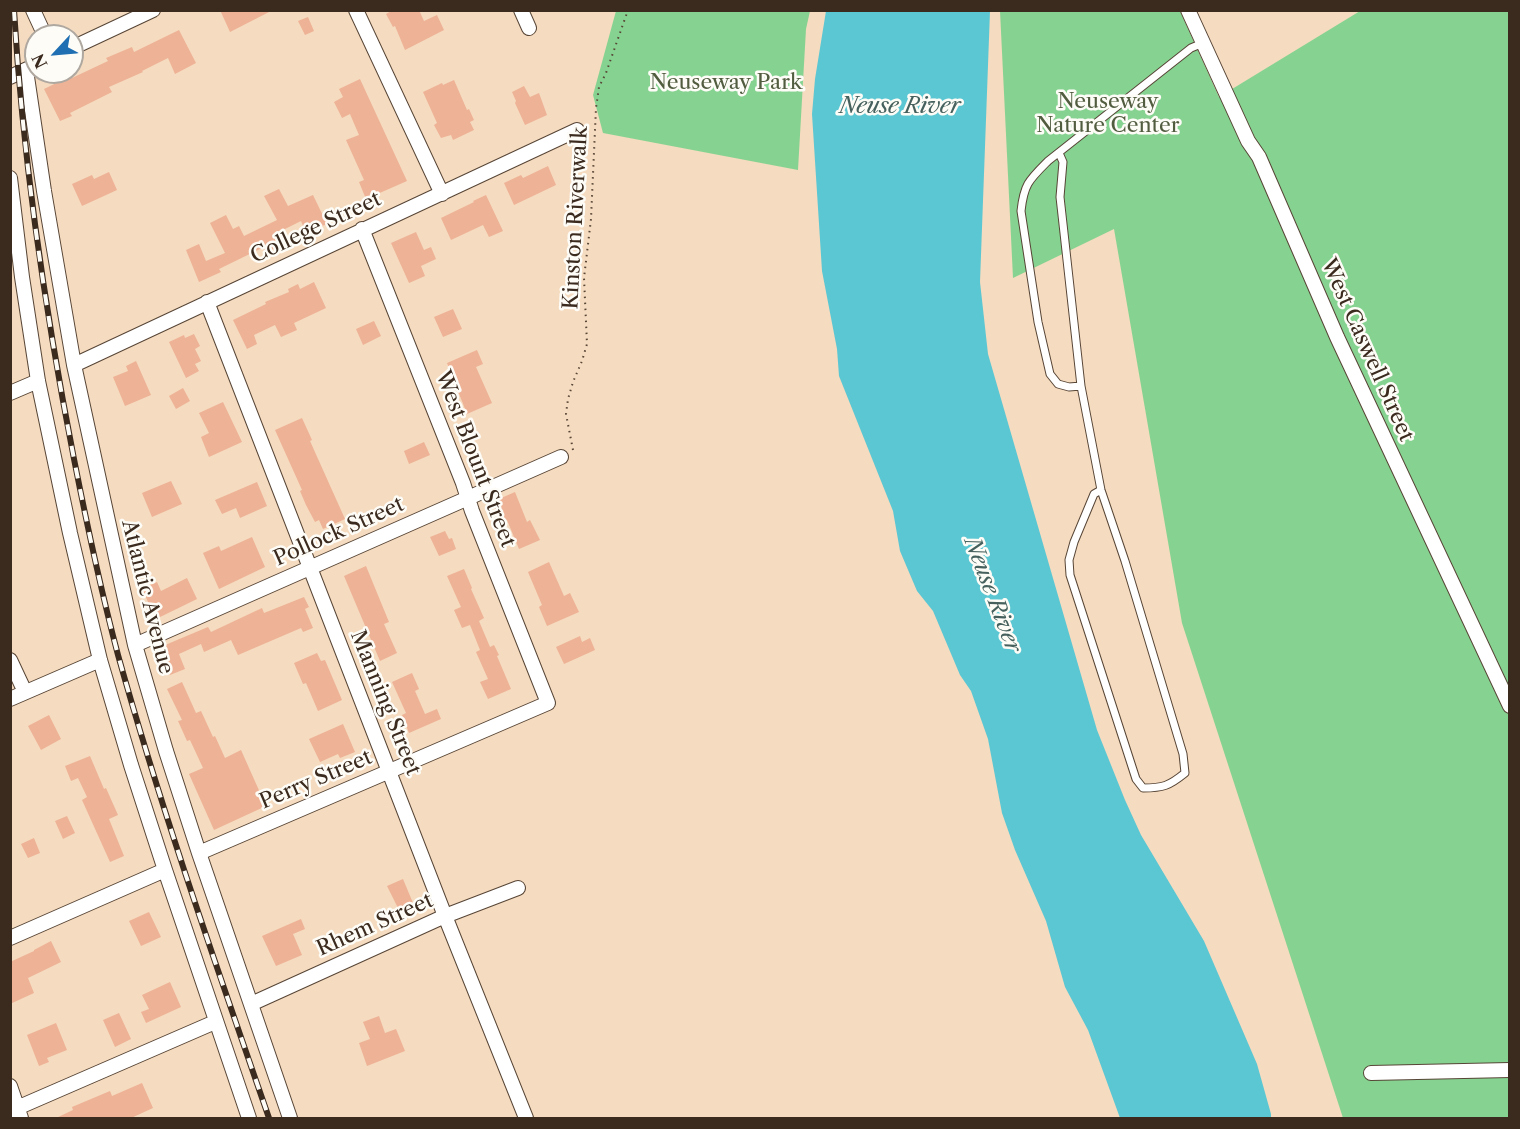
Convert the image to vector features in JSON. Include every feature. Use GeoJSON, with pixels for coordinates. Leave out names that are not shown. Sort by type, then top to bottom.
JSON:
{"type":"FeatureCollection","features":[{"type":"Feature","properties":{"kind":"street"},"geometry":{"type":"LineString","coordinates":[[33,10],[39,24]]}},
{"type":"Feature","properties":{"kind":"street"},"geometry":{"type":"LineString","coordinates":[[84,42],[153,10]]}},
{"type":"Feature","properties":{"kind":"street"},"geometry":{"type":"LineString","coordinates":[[356,10],[442,194]]}},
{"type":"Feature","properties":{"kind":"street"},"geometry":{"type":"LineString","coordinates":[[521,10],[529,28]]}},
{"type":"Feature","properties":{"kind":"street","name":"West Caswell Street"},"geometry":{"type":"LineString","coordinates":[[1188,10],[1248,141],[1259,157],[1337,337],[1509,706]]}},
{"type":"Feature","properties":{"kind":"street"},"geometry":{"type":"LineString","coordinates":[[10,77],[24,71]]}},
{"type":"Feature","properties":{"kind":"street","name":"Atlantic Avenue"},"geometry":{"type":"LineString","coordinates":[[33,84],[44,191],[74,365],[135,645],[166,752],[199,853],[290,1119]]}},
{"type":"Feature","properties":{"kind":"street","name":"College Street"},"geometry":{"type":"LineString","coordinates":[[74,365],[577,130]]}},
{"type":"Feature","properties":{"kind":"street"},"geometry":{"type":"LineString","coordinates":[[10,178],[38,381],[100,660],[165,870],[249,1119]]}},
{"type":"Feature","properties":{"kind":"street","name":"West Blount Street"},"geometry":{"type":"LineString","coordinates":[[362,229],[548,703]]}},
{"type":"Feature","properties":{"kind":"street","name":"Manning Street"},"geometry":{"type":"LineString","coordinates":[[207,302],[526,1119]]}},
{"type":"Feature","properties":{"kind":"street"},"geometry":{"type":"LineString","coordinates":[[10,393],[38,381]]}},
{"type":"Feature","properties":{"kind":"street","name":"Pollock Street"},"geometry":{"type":"LineString","coordinates":[[135,645],[561,457]]}},
{"type":"Feature","properties":{"kind":"street"},"geometry":{"type":"LineString","coordinates":[[10,660],[25,692]]}},
{"type":"Feature","properties":{"kind":"street"},"geometry":{"type":"LineString","coordinates":[[10,699],[100,660]]}},
{"type":"Feature","properties":{"kind":"street","name":"Perry Street"},"geometry":{"type":"LineString","coordinates":[[199,853],[548,703]]}},
{"type":"Feature","properties":{"kind":"street"},"geometry":{"type":"LineString","coordinates":[[10,938],[165,870]]}},
{"type":"Feature","properties":{"kind":"street","name":"Rhem Street"},"geometry":{"type":"LineString","coordinates":[[251,1004],[445,916],[518,888]]}},
{"type":"Feature","properties":{"kind":"street"},"geometry":{"type":"LineString","coordinates":[[10,1086],[16,1112],[215,1022]]}},
{"type":"Feature","properties":{"kind":"street"},"geometry":{"type":"LineString","coordinates":[[1371,1073],[1509,1070]]}},
{"type":"Feature","properties":{"kind":"lane"},"geometry":{"type":"LineString","coordinates":[[1081,386],[1069,387],[1058,384],[1050,374],[1038,322],[1021,211],[1023,194],[1029,180],[1059,153],[1191,48],[1203,43]]}},
{"type":"Feature","properties":{"kind":"lane"},"geometry":{"type":"LineString","coordinates":[[1059,153],[1063,162],[1060,197],[1081,386],[1101,490],[1125,561],[1183,754],[1185,773],[1172,784],[1159,788],[1143,788],[1136,779],[1070,575],[1069,560],[1074,542],[1094,494],[1101,490]]}},
{"type":"Feature","properties":{"kind":"path","name":"Kinston Riverwalk"},"geometry":{"type":"LineString","coordinates":[[561,457],[574,451],[566,414],[573,382],[587,344],[584,278],[591,219],[599,87],[628,10]]}},
{"type":"Feature","properties":{"kind":"green space","name":"Neuseway Park"},"geometry":{"type":"Polygon","coordinates":[[[616,11],[810,11],[806,29],[798,170],[603,133],[593,95],[616,11]]]}},
{"type":"Feature","properties":{"kind":"green space","name":"Neuseway Nature Center"},"geometry":{"type":"Polygon","coordinates":[[[1000,11],[1180,11],[1219,97],[1360,11],[1509,11],[1509,1118],[1343,1118],[1182,623],[1114,229],[1013,278],[1000,11]]]}},
{"type":"Feature","properties":{"kind":"water","name":"Neuse River"},"geometry":{"type":"Polygon","coordinates":[[[826,11],[990,11],[980,282],[988,354],[1097,730],[1141,835],[1204,941],[1257,1064],[1271,1118],[1120,1118],[1088,1030],[1065,987],[1046,921],[1015,850],[1002,813],[988,739],[971,691],[960,675],[933,611],[917,591],[900,551],[893,511],[839,376],[837,349],[822,271],[812,114],[826,11]]]}},
{"type":"Feature","properties":{"kind":"building"},"geometry":{"type":"Polygon","coordinates":[[[220,10],[273,10],[230,32],[220,10]]]}},
{"type":"Feature","properties":{"kind":"building"},"geometry":{"type":"Polygon","coordinates":[[[393,10],[419,10],[424,21],[437,15],[444,30],[405,50],[395,26],[393,27],[386,14],[393,10]]]}},
{"type":"Feature","properties":{"kind":"building"},"geometry":{"type":"Polygon","coordinates":[[[308,17],[314,31],[305,35],[298,21],[308,17]]]}},
{"type":"Feature","properties":{"kind":"building"},"geometry":{"type":"Polygon","coordinates":[[[179,30],[196,63],[175,74],[168,58],[109,87],[112,92],[70,113],[72,116],[60,121],[44,89],[54,84],[84,84],[84,72],[108,61],[106,58],[132,47],[134,52],[179,30]]]}},
{"type":"Feature","properties":{"kind":"building"},"geometry":{"type":"Polygon","coordinates":[[[360,79],[407,181],[366,199],[359,182],[364,180],[346,140],[359,135],[350,114],[342,118],[334,102],[343,97],[339,89],[360,79]]]}},
{"type":"Feature","properties":{"kind":"building"},"geometry":{"type":"Polygon","coordinates":[[[454,80],[474,120],[470,122],[474,130],[453,140],[451,135],[441,138],[423,92],[454,80]]]}},
{"type":"Feature","properties":{"kind":"building"},"geometry":{"type":"Polygon","coordinates":[[[524,86],[530,97],[539,93],[547,115],[525,125],[512,92],[524,86]]]}},
{"type":"Feature","properties":{"kind":"building"},"geometry":{"type":"Polygon","coordinates":[[[548,166],[556,185],[514,205],[504,183],[521,175],[523,178],[548,166]]]}},
{"type":"Feature","properties":{"kind":"building"},"geometry":{"type":"Polygon","coordinates":[[[109,172],[117,190],[82,206],[72,184],[92,175],[94,179],[109,172]]]}},
{"type":"Feature","properties":{"kind":"building"},"geometry":{"type":"Polygon","coordinates":[[[279,189],[288,206],[313,195],[327,224],[306,233],[301,221],[273,235],[278,247],[265,253],[262,248],[219,269],[221,272],[199,282],[186,250],[199,244],[206,261],[225,253],[210,223],[226,215],[233,229],[239,226],[244,236],[277,220],[264,196],[279,189]]]}},
{"type":"Feature","properties":{"kind":"building"},"geometry":{"type":"Polygon","coordinates":[[[486,195],[503,231],[489,237],[483,225],[451,240],[441,218],[486,195]]]}},
{"type":"Feature","properties":{"kind":"building"},"geometry":{"type":"Polygon","coordinates":[[[416,232],[424,250],[431,247],[436,259],[421,266],[425,276],[409,283],[391,243],[416,232]]]}},
{"type":"Feature","properties":{"kind":"building"},"geometry":{"type":"Polygon","coordinates":[[[314,282],[326,308],[294,323],[297,330],[281,337],[275,325],[254,335],[257,344],[247,349],[233,320],[289,292],[288,289],[298,284],[300,289],[314,282]]]}},
{"type":"Feature","properties":{"kind":"building"},"geometry":{"type":"Polygon","coordinates":[[[453,309],[462,329],[443,337],[434,317],[453,309]]]}},
{"type":"Feature","properties":{"kind":"building"},"geometry":{"type":"Polygon","coordinates":[[[374,321],[381,336],[363,345],[356,329],[374,321]]]}},
{"type":"Feature","properties":{"kind":"building"},"geometry":{"type":"Polygon","coordinates":[[[194,334],[200,346],[195,349],[201,361],[195,364],[199,371],[186,378],[169,342],[184,335],[185,338],[194,334]]]}},
{"type":"Feature","properties":{"kind":"building"},"geometry":{"type":"Polygon","coordinates":[[[477,350],[483,364],[476,367],[492,403],[467,414],[447,363],[477,350]]]}},
{"type":"Feature","properties":{"kind":"building"},"geometry":{"type":"Polygon","coordinates":[[[136,361],[151,395],[125,406],[113,377],[128,371],[126,366],[136,361]]]}},
{"type":"Feature","properties":{"kind":"building"},"geometry":{"type":"Polygon","coordinates":[[[183,388],[190,401],[176,409],[169,396],[183,388]]]}},
{"type":"Feature","properties":{"kind":"building"},"geometry":{"type":"Polygon","coordinates":[[[223,402],[242,442],[209,457],[201,437],[209,433],[199,413],[223,402]]]}},
{"type":"Feature","properties":{"kind":"building"},"geometry":{"type":"Polygon","coordinates":[[[302,418],[345,519],[323,529],[319,520],[315,522],[306,505],[300,491],[302,490],[275,430],[302,418]]]}},
{"type":"Feature","properties":{"kind":"building"},"geometry":{"type":"Polygon","coordinates":[[[424,442],[430,455],[409,464],[404,451],[424,442]]]}},
{"type":"Feature","properties":{"kind":"building"},"geometry":{"type":"Polygon","coordinates":[[[171,481],[182,504],[152,517],[142,493],[171,481]]]}},
{"type":"Feature","properties":{"kind":"building"},"geometry":{"type":"Polygon","coordinates":[[[257,482],[267,506],[240,518],[236,508],[222,514],[215,500],[257,482]]]}},
{"type":"Feature","properties":{"kind":"building"},"geometry":{"type":"Polygon","coordinates":[[[515,492],[527,522],[530,520],[540,540],[519,549],[507,520],[501,523],[492,502],[515,492]]]}},
{"type":"Feature","properties":{"kind":"building"},"geometry":{"type":"Polygon","coordinates":[[[445,531],[449,539],[452,538],[456,549],[439,556],[430,537],[445,531]]]}},
{"type":"Feature","properties":{"kind":"building"},"geometry":{"type":"Polygon","coordinates":[[[252,537],[265,567],[219,589],[203,553],[219,546],[221,551],[252,537]]]}},
{"type":"Feature","properties":{"kind":"building"},"geometry":{"type":"Polygon","coordinates":[[[549,562],[564,596],[570,593],[579,612],[547,626],[539,607],[542,605],[528,572],[549,562]]]}},
{"type":"Feature","properties":{"kind":"building"},"geometry":{"type":"Polygon","coordinates":[[[366,566],[389,622],[384,624],[397,653],[380,661],[344,576],[366,566]]]}},
{"type":"Feature","properties":{"kind":"building"},"geometry":{"type":"Polygon","coordinates":[[[464,569],[484,618],[479,621],[490,647],[494,645],[499,655],[497,656],[511,689],[488,699],[480,682],[488,679],[476,652],[480,650],[470,625],[462,628],[454,610],[461,607],[447,576],[464,569]]]}},
{"type":"Feature","properties":{"kind":"building"},"geometry":{"type":"Polygon","coordinates":[[[187,578],[197,599],[156,619],[142,589],[157,582],[161,591],[187,578]]]}},
{"type":"Feature","properties":{"kind":"building"},"geometry":{"type":"Polygon","coordinates":[[[304,597],[309,607],[305,609],[313,628],[303,632],[301,628],[238,655],[231,640],[204,652],[201,644],[179,654],[185,669],[170,675],[158,648],[208,627],[211,632],[262,608],[264,613],[304,597]]]}},
{"type":"Feature","properties":{"kind":"building"},"geometry":{"type":"Polygon","coordinates":[[[580,636],[582,642],[590,638],[595,650],[564,664],[556,647],[580,636]]]}},
{"type":"Feature","properties":{"kind":"building"},"geometry":{"type":"Polygon","coordinates":[[[317,653],[321,661],[325,660],[342,700],[318,711],[294,663],[317,653]]]}},
{"type":"Feature","properties":{"kind":"building"},"geometry":{"type":"Polygon","coordinates":[[[412,673],[419,689],[415,691],[425,714],[437,709],[441,719],[409,733],[402,715],[406,713],[392,682],[412,673]]]}},
{"type":"Feature","properties":{"kind":"building"},"geometry":{"type":"Polygon","coordinates":[[[182,682],[196,713],[201,711],[225,758],[241,750],[266,806],[214,830],[189,774],[203,768],[190,740],[187,741],[178,721],[182,720],[167,689],[182,682]]]}},
{"type":"Feature","properties":{"kind":"building"},"geometry":{"type":"Polygon","coordinates":[[[49,715],[61,739],[41,750],[28,726],[49,715]]]}},
{"type":"Feature","properties":{"kind":"building"},"geometry":{"type":"Polygon","coordinates":[[[343,724],[355,752],[340,758],[338,754],[320,762],[309,739],[343,724]]]}},
{"type":"Feature","properties":{"kind":"building"},"geometry":{"type":"Polygon","coordinates":[[[90,756],[118,815],[109,819],[124,856],[110,862],[82,800],[87,797],[78,778],[71,781],[65,766],[90,756]]]}},
{"type":"Feature","properties":{"kind":"building"},"geometry":{"type":"Polygon","coordinates":[[[67,816],[75,833],[63,839],[55,821],[67,816]]]}},
{"type":"Feature","properties":{"kind":"building"},"geometry":{"type":"Polygon","coordinates":[[[34,838],[40,853],[28,858],[21,844],[34,838]]]}},
{"type":"Feature","properties":{"kind":"building"},"geometry":{"type":"Polygon","coordinates":[[[403,879],[413,903],[399,910],[387,886],[403,879]]]}},
{"type":"Feature","properties":{"kind":"building"},"geometry":{"type":"Polygon","coordinates":[[[149,912],[161,937],[141,946],[129,921],[149,912]]]}},
{"type":"Feature","properties":{"kind":"building"},"geometry":{"type":"Polygon","coordinates":[[[301,919],[305,929],[293,934],[302,955],[276,966],[262,936],[301,919]]]}},
{"type":"Feature","properties":{"kind":"building"},"geometry":{"type":"Polygon","coordinates":[[[51,941],[61,962],[28,978],[34,993],[10,1004],[10,962],[51,941]]]}},
{"type":"Feature","properties":{"kind":"building"},"geometry":{"type":"Polygon","coordinates":[[[170,982],[181,1007],[146,1023],[141,1012],[149,1009],[142,995],[170,982]]]}},
{"type":"Feature","properties":{"kind":"building"},"geometry":{"type":"Polygon","coordinates":[[[119,1013],[131,1039],[115,1047],[103,1020],[119,1013]]]}},
{"type":"Feature","properties":{"kind":"building"},"geometry":{"type":"Polygon","coordinates":[[[379,1016],[385,1033],[396,1029],[405,1051],[367,1066],[359,1043],[370,1039],[363,1022],[379,1016]]]}},
{"type":"Feature","properties":{"kind":"building"},"geometry":{"type":"Polygon","coordinates":[[[56,1023],[67,1050],[47,1058],[49,1062],[39,1066],[27,1035],[56,1023]]]}},
{"type":"Feature","properties":{"kind":"building"},"geometry":{"type":"Polygon","coordinates":[[[142,1083],[153,1108],[129,1119],[54,1119],[73,1110],[72,1107],[110,1091],[112,1096],[142,1083]]]}},
{"type":"Feature","properties":{"kind":"railway"},"geometry":{"type":"LineString","coordinates":[[14,10],[23,123],[36,236],[74,459],[100,582],[118,655],[153,772],[269,1118]]}}]}
